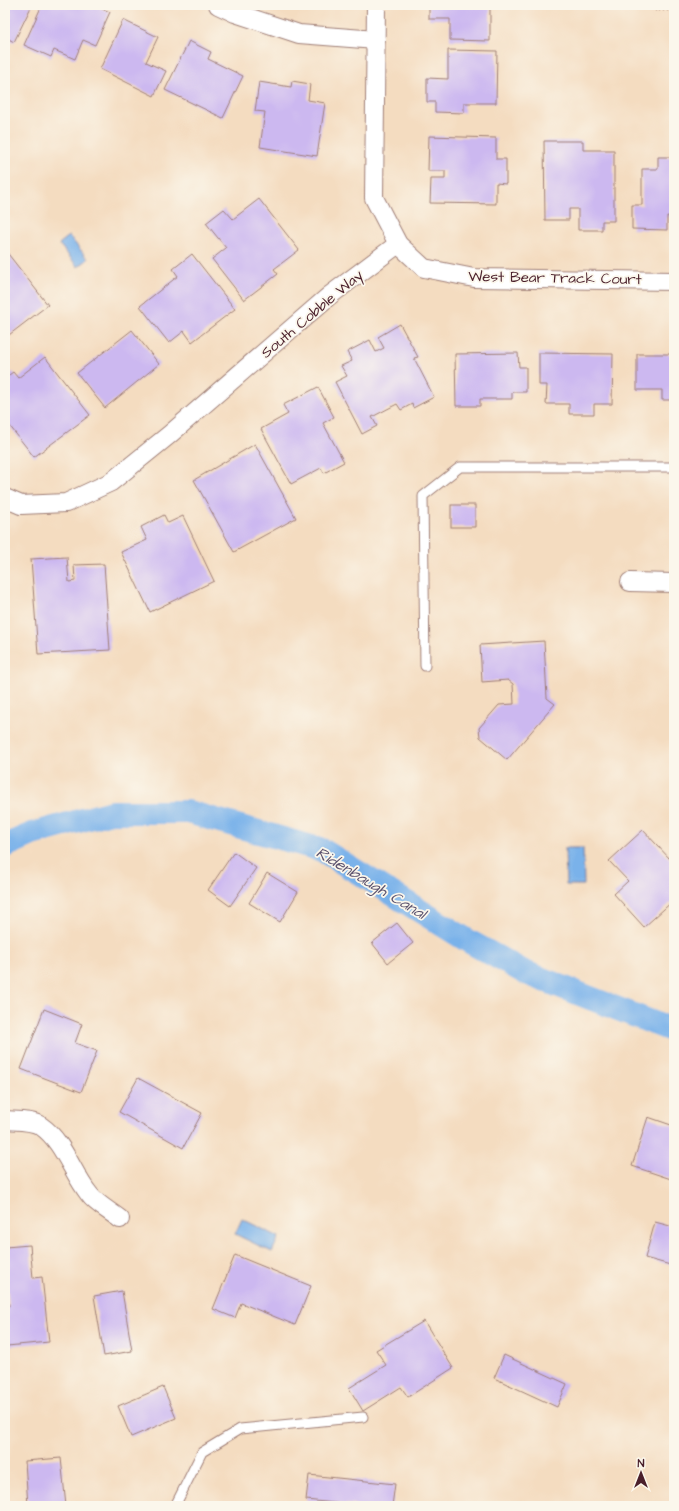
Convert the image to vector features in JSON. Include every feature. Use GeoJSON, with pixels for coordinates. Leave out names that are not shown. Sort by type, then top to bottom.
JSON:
{"type":"FeatureCollection","features":[{"type":"Feature","properties":{"kind":"street"},"geometry":{"type":"LineString","coordinates":[[218,5],[235,13],[299,34],[376,40]]}},
{"type":"Feature","properties":{"kind":"street"},"geometry":{"type":"LineString","coordinates":[[376,5],[374,198],[398,244]]}},
{"type":"Feature","properties":{"kind":"street","name":"West Bear Track Court"},"geometry":{"type":"LineString","coordinates":[[398,244],[424,268],[474,278],[674,281]]}},
{"type":"Feature","properties":{"kind":"street","name":"South Cobble Way"},"geometry":{"type":"LineString","coordinates":[[5,498],[21,505],[66,503],[111,482],[169,435],[329,296],[398,244]]}},
{"type":"Feature","properties":{"kind":"street"},"geometry":{"type":"LineString","coordinates":[[630,582],[674,583]]}},
{"type":"Feature","properties":{"kind":"street"},"geometry":{"type":"LineString","coordinates":[[5,1120],[19,1120],[40,1126],[60,1145],[76,1175],[90,1195],[120,1219]]}},
{"type":"Feature","properties":{"kind":"lane"},"geometry":{"type":"LineString","coordinates":[[425,666],[423,496],[460,467],[674,467]]}},
{"type":"Feature","properties":{"kind":"lane"},"geometry":{"type":"LineString","coordinates":[[175,1506],[202,1452],[240,1429],[364,1416]]}},
{"type":"Feature","properties":{"kind":"path"},"geometry":{"type":"LineString","coordinates":[[652,5],[652,10],[674,10]]}},
{"type":"Feature","properties":{"kind":"water"},"geometry":{"type":"Polygon","coordinates":[[[69,236],[88,259],[78,267],[59,244],[69,236]]]}},
{"type":"Feature","properties":{"kind":"water"},"geometry":{"type":"Polygon","coordinates":[[[565,848],[583,848],[584,885],[566,885],[565,848]]]}},
{"type":"Feature","properties":{"kind":"water"},"geometry":{"type":"Polygon","coordinates":[[[242,1219],[279,1237],[272,1252],[235,1234],[242,1219]]]}},
{"type":"Feature","properties":{"kind":"building"},"geometry":{"type":"Polygon","coordinates":[[[5,5],[32,5],[14,42],[5,37],[5,5]]]}},
{"type":"Feature","properties":{"kind":"building"},"geometry":{"type":"Polygon","coordinates":[[[42,5],[93,5],[110,12],[95,45],[83,40],[75,59],[54,50],[51,57],[24,45],[42,5]]]}},
{"type":"Feature","properties":{"kind":"building"},"geometry":{"type":"Polygon","coordinates":[[[429,5],[490,5],[490,41],[450,40],[450,19],[429,19],[429,5]]]}},
{"type":"Feature","properties":{"kind":"building"},"geometry":{"type":"Polygon","coordinates":[[[123,20],[158,37],[146,62],[166,71],[154,96],[100,69],[123,20]]]}},
{"type":"Feature","properties":{"kind":"building"},"geometry":{"type":"Polygon","coordinates":[[[189,41],[211,52],[208,59],[243,76],[223,118],[165,90],[189,41]]]}},
{"type":"Feature","properties":{"kind":"building"},"geometry":{"type":"Polygon","coordinates":[[[448,50],[497,51],[496,103],[464,103],[464,113],[435,112],[435,102],[427,102],[427,78],[448,79],[448,50]]]}},
{"type":"Feature","properties":{"kind":"building"},"geometry":{"type":"Polygon","coordinates":[[[292,81],[310,84],[308,100],[325,103],[317,156],[260,147],[265,112],[255,111],[259,82],[291,87],[292,81]]]}},
{"type":"Feature","properties":{"kind":"building"},"geometry":{"type":"Polygon","coordinates":[[[429,136],[496,138],[496,159],[506,159],[506,184],[496,183],[496,204],[430,203],[431,179],[445,179],[445,171],[428,171],[429,136]]]}},
{"type":"Feature","properties":{"kind":"building"},"geometry":{"type":"Polygon","coordinates":[[[544,141],[583,141],[583,150],[614,150],[614,221],[602,221],[602,230],[578,230],[578,209],[569,209],[569,220],[545,220],[544,141]]]}},
{"type":"Feature","properties":{"kind":"building"},"geometry":{"type":"Polygon","coordinates":[[[658,157],[674,157],[674,217],[667,216],[667,230],[632,229],[632,205],[642,205],[642,169],[658,169],[658,157]]]}},
{"type":"Feature","properties":{"kind":"building"},"geometry":{"type":"Polygon","coordinates":[[[259,199],[299,250],[274,269],[278,274],[244,300],[212,259],[226,248],[206,223],[224,209],[233,219],[259,199]]]}},
{"type":"Feature","properties":{"kind":"building"},"geometry":{"type":"Polygon","coordinates":[[[5,250],[48,305],[5,338],[5,250]]]}},
{"type":"Feature","properties":{"kind":"building"},"geometry":{"type":"Polygon","coordinates":[[[192,254],[235,309],[192,342],[184,331],[169,343],[140,306],[178,276],[173,269],[192,254]]]}},
{"type":"Feature","properties":{"kind":"building"},"geometry":{"type":"Polygon","coordinates":[[[400,324],[418,357],[414,358],[434,397],[413,408],[412,404],[401,410],[397,404],[372,417],[377,426],[362,434],[335,382],[347,376],[341,366],[352,361],[347,352],[370,340],[376,352],[384,348],[378,337],[400,324]]]}},
{"type":"Feature","properties":{"kind":"building"},"geometry":{"type":"Polygon","coordinates":[[[132,330],[159,364],[105,408],[77,373],[132,330]]]}},
{"type":"Feature","properties":{"kind":"building"},"geometry":{"type":"Polygon","coordinates":[[[518,353],[519,367],[526,367],[526,392],[512,392],[512,399],[480,399],[480,406],[456,406],[455,354],[518,353]]]}},
{"type":"Feature","properties":{"kind":"building"},"geometry":{"type":"Polygon","coordinates":[[[539,353],[613,354],[612,404],[594,404],[594,414],[569,414],[569,404],[546,404],[547,385],[539,385],[539,353]]]}},
{"type":"Feature","properties":{"kind":"building"},"geometry":{"type":"Polygon","coordinates":[[[637,354],[674,354],[674,400],[662,400],[662,390],[637,390],[637,354]]]}},
{"type":"Feature","properties":{"kind":"building"},"geometry":{"type":"Polygon","coordinates":[[[45,357],[90,415],[34,457],[5,420],[5,378],[13,372],[18,378],[45,357]]]}},
{"type":"Feature","properties":{"kind":"building"},"geometry":{"type":"Polygon","coordinates":[[[318,387],[334,417],[323,423],[344,462],[324,473],[321,468],[291,484],[261,429],[288,414],[283,405],[318,387]]]}},
{"type":"Feature","properties":{"kind":"building"},"geometry":{"type":"Polygon","coordinates":[[[255,444],[296,518],[234,552],[194,480],[255,444]]]}},
{"type":"Feature","properties":{"kind":"building"},"geometry":{"type":"Polygon","coordinates":[[[451,505],[475,505],[475,527],[451,527],[451,505]]]}},
{"type":"Feature","properties":{"kind":"building"},"geometry":{"type":"Polygon","coordinates":[[[164,515],[168,523],[183,516],[214,581],[150,612],[121,552],[147,540],[141,527],[164,515]]]}},
{"type":"Feature","properties":{"kind":"building"},"geometry":{"type":"Polygon","coordinates":[[[67,557],[69,582],[75,581],[74,565],[104,564],[110,650],[38,654],[31,559],[67,557]]]}},
{"type":"Feature","properties":{"kind":"building"},"geometry":{"type":"Polygon","coordinates":[[[544,641],[547,698],[555,704],[507,760],[480,737],[479,728],[499,705],[514,704],[513,684],[508,680],[482,682],[480,645],[544,641]]]}},
{"type":"Feature","properties":{"kind":"building"},"geometry":{"type":"Polygon","coordinates":[[[643,830],[670,859],[674,856],[674,900],[644,927],[614,894],[628,881],[609,861],[643,830]]]}},
{"type":"Feature","properties":{"kind":"building"},"geometry":{"type":"Polygon","coordinates":[[[234,852],[256,868],[230,906],[208,890],[234,852]]]}},
{"type":"Feature","properties":{"kind":"building"},"geometry":{"type":"Polygon","coordinates":[[[267,873],[298,892],[280,922],[249,903],[267,873]]]}},
{"type":"Feature","properties":{"kind":"building"},"geometry":{"type":"Polygon","coordinates":[[[397,923],[413,943],[388,963],[372,943],[397,923]]]}},
{"type":"Feature","properties":{"kind":"building"},"geometry":{"type":"Polygon","coordinates":[[[44,1009],[82,1024],[75,1043],[97,1051],[81,1092],[21,1069],[44,1009]]]}},
{"type":"Feature","properties":{"kind":"building"},"geometry":{"type":"Polygon","coordinates":[[[138,1078],[202,1113],[183,1148],[119,1112],[138,1078]]]}},
{"type":"Feature","properties":{"kind":"building"},"geometry":{"type":"Polygon","coordinates":[[[648,1117],[674,1126],[674,1180],[632,1166],[648,1117]]]}},
{"type":"Feature","properties":{"kind":"building"},"geometry":{"type":"Polygon","coordinates":[[[655,1222],[674,1227],[674,1266],[645,1258],[655,1222]]]}},
{"type":"Feature","properties":{"kind":"building"},"geometry":{"type":"Polygon","coordinates":[[[30,1245],[33,1278],[42,1277],[49,1342],[7,1346],[5,1306],[9,1306],[7,1286],[5,1286],[5,1247],[30,1245]]]}},
{"type":"Feature","properties":{"kind":"building"},"geometry":{"type":"Polygon","coordinates":[[[235,1255],[311,1286],[295,1325],[241,1303],[235,1318],[213,1309],[235,1255]]]}},
{"type":"Feature","properties":{"kind":"building"},"geometry":{"type":"Polygon","coordinates":[[[122,1291],[132,1351],[104,1356],[94,1296],[122,1291]]]}},
{"type":"Feature","properties":{"kind":"building"},"geometry":{"type":"Polygon","coordinates":[[[424,1321],[453,1368],[408,1397],[401,1387],[363,1411],[349,1388],[386,1365],[376,1350],[424,1321]]]}},
{"type":"Feature","properties":{"kind":"building"},"geometry":{"type":"Polygon","coordinates":[[[504,1355],[567,1384],[557,1407],[494,1378],[504,1355]]]}},
{"type":"Feature","properties":{"kind":"building"},"geometry":{"type":"Polygon","coordinates":[[[163,1387],[176,1418],[131,1437],[118,1406],[163,1387]]]}},
{"type":"Feature","properties":{"kind":"building"},"geometry":{"type":"Polygon","coordinates":[[[61,1458],[66,1506],[28,1506],[25,1461],[61,1458]]]}},
{"type":"Feature","properties":{"kind":"building"},"geometry":{"type":"Polygon","coordinates":[[[309,1475],[395,1484],[392,1506],[362,1506],[306,1500],[309,1475]]]}},
{"type":"Feature","properties":{"kind":"waterway","name":"Ridenbaugh Canal"},"geometry":{"type":"LineString","coordinates":[[5,846],[32,834],[111,812],[188,812],[322,850],[470,942],[524,972],[674,1031]]}}]}
